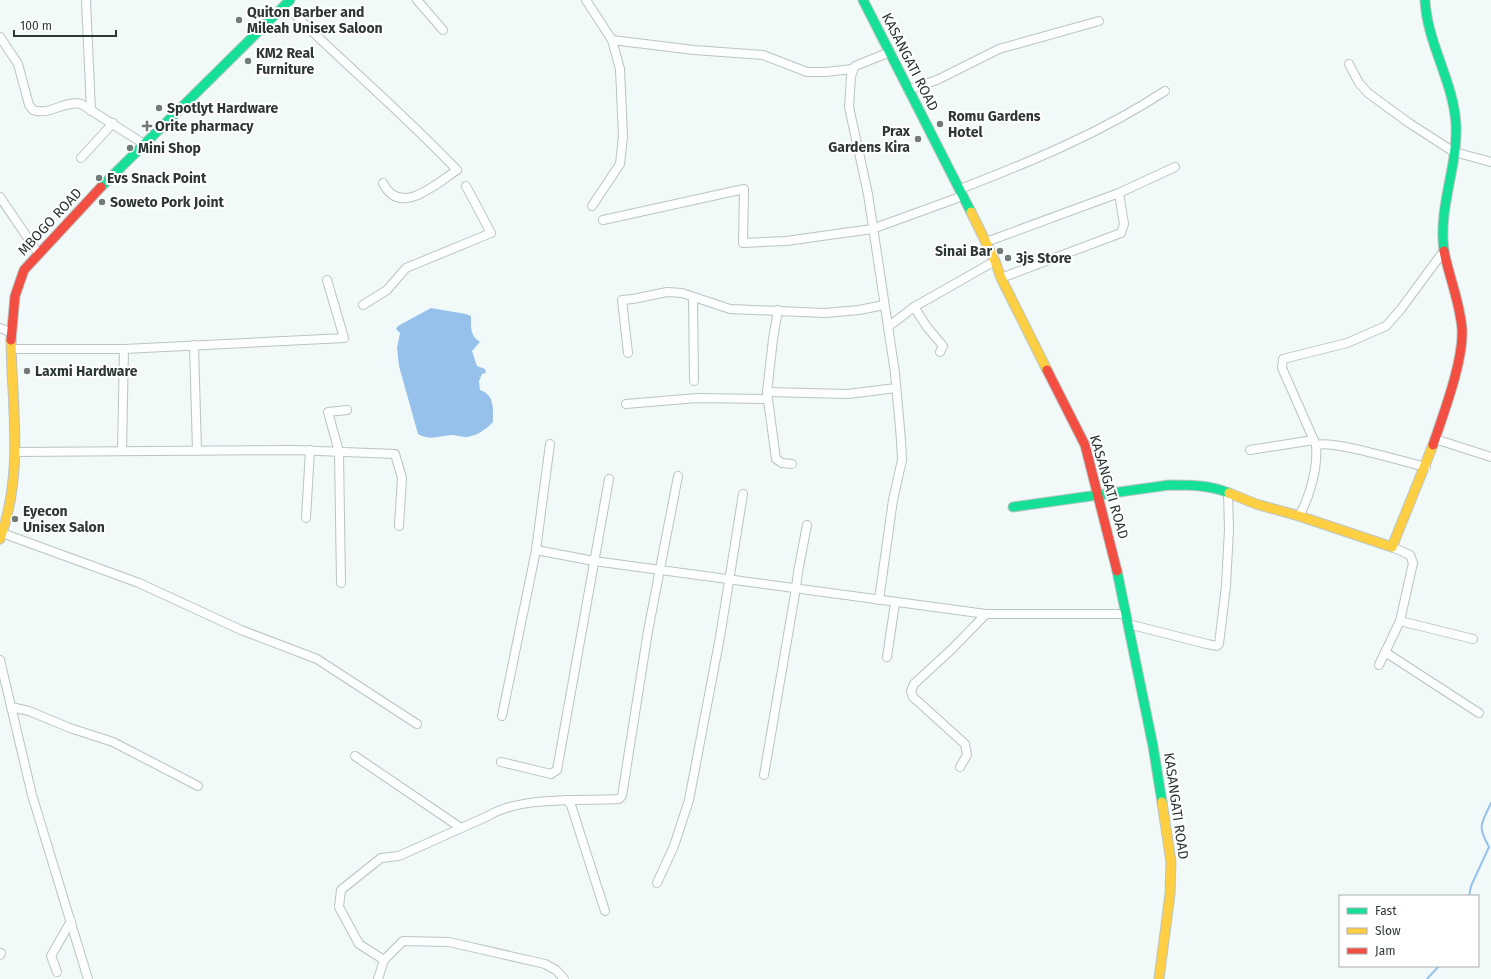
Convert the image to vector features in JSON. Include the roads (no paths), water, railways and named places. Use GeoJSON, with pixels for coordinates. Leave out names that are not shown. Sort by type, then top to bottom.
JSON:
{"type":"FeatureCollection","features":[{"type":"Feature","properties":{"kind":"street"},"geometry":{"type":"LineString","coordinates":[[86,0],[91,111]]}},
{"type":"Feature","properties":{"kind":"street"},"geometry":{"type":"LineString","coordinates":[[417,0],[444,30]]}},
{"type":"Feature","properties":{"kind":"street"},"geometry":{"type":"LineString","coordinates":[[586,0],[612,40],[620,69],[623,136],[620,164],[592,206]]}},
{"type":"Feature","properties":{"kind":"street","name":"KASANGATI ROAD"},"geometry":{"type":"LineString","coordinates":[[863,0],[996,261],[1001,278],[1085,444],[1115,559],[1153,746],[1167,830],[1170,862],[1170,894],[1159,979]]}},
{"type":"Feature","properties":{"kind":"street"},"geometry":{"type":"LineString","coordinates":[[1392,547],[1426,467],[1450,394],[1461,353],[1462,330],[1443,252],[1442,225],[1456,133],[1454,109],[1445,70],[1432,43],[1425,0]]}},
{"type":"Feature","properties":{"kind":"street"},"geometry":{"type":"LineString","coordinates":[[287,3],[336,56],[427,138],[457,170],[418,196],[410,198],[393,196],[387,191],[383,184]]}},
{"type":"Feature","properties":{"kind":"street","name":"MBOGO ROAD"},"geometry":{"type":"LineString","coordinates":[[1,536],[11,505],[16,452],[10,311],[17,284],[24,270],[38,253],[144,144],[287,3]]}},
{"type":"Feature","properties":{"kind":"street"},"geometry":{"type":"LineString","coordinates":[[908,90],[937,80],[999,49],[1099,21]]}},
{"type":"Feature","properties":{"kind":"street"},"geometry":{"type":"LineString","coordinates":[[0,37],[18,64],[29,105],[33,110],[41,112],[76,103],[112,123],[144,144]]}},
{"type":"Feature","properties":{"kind":"street"},"geometry":{"type":"LineString","coordinates":[[612,40],[694,50],[763,55],[807,72],[853,69]]}},
{"type":"Feature","properties":{"kind":"street"},"geometry":{"type":"LineString","coordinates":[[879,600],[893,500],[902,460],[896,388],[888,327],[872,229],[868,194],[849,107],[848,96],[853,69],[856,65],[890,52]]}},
{"type":"Feature","properties":{"kind":"street"},"geometry":{"type":"LineString","coordinates":[[1349,64],[1359,83],[1368,94],[1435,141],[1454,152],[1491,162]]}},
{"type":"Feature","properties":{"kind":"street"},"geometry":{"type":"LineString","coordinates":[[603,220],[744,189],[743,243],[786,241],[872,229],[961,193],[1059,149],[1139,108],[1165,91]]}},
{"type":"Feature","properties":{"kind":"street"},"geometry":{"type":"LineString","coordinates":[[81,158],[112,123]]}},
{"type":"Feature","properties":{"kind":"street"},"geometry":{"type":"LineString","coordinates":[[986,242],[1119,193],[1175,167]]}},
{"type":"Feature","properties":{"kind":"street"},"geometry":{"type":"LineString","coordinates":[[363,305],[387,290],[406,268],[491,233],[466,186]]}},
{"type":"Feature","properties":{"kind":"street"},"geometry":{"type":"LineString","coordinates":[[1001,278],[1121,233],[1124,224],[1119,193]]}},
{"type":"Feature","properties":{"kind":"street"},"geometry":{"type":"LineString","coordinates":[[0,198],[38,253]]}},
{"type":"Feature","properties":{"kind":"street"},"geometry":{"type":"LineString","coordinates":[[1299,516],[1308,497],[1317,454],[1315,443],[1282,368],[1283,359],[1347,343],[1386,326],[1401,309],[1443,252]]}},
{"type":"Feature","properties":{"kind":"street"},"geometry":{"type":"LineString","coordinates":[[888,327],[914,307],[996,261]]}},
{"type":"Feature","properties":{"kind":"street"},"geometry":{"type":"LineString","coordinates":[[11,349],[124,349],[344,338],[327,280]]}},
{"type":"Feature","properties":{"kind":"street"},"geometry":{"type":"LineString","coordinates":[[628,353],[622,300],[633,300],[667,292],[682,293],[730,310],[778,310],[825,313],[859,310],[884,304]]}},
{"type":"Feature","properties":{"kind":"street"},"geometry":{"type":"LineString","coordinates":[[693,297],[694,381]]}},
{"type":"Feature","properties":{"kind":"street"},"geometry":{"type":"LineString","coordinates":[[914,307],[927,327],[943,346],[940,352]]}},
{"type":"Feature","properties":{"kind":"street"},"geometry":{"type":"LineString","coordinates":[[778,310],[773,339],[767,396],[776,459],[782,463],[792,464]]}},
{"type":"Feature","properties":{"kind":"street"},"geometry":{"type":"LineString","coordinates":[[0,328],[10,332]]}},
{"type":"Feature","properties":{"kind":"street"},"geometry":{"type":"LineString","coordinates":[[194,345],[197,451]]}},
{"type":"Feature","properties":{"kind":"street"},"geometry":{"type":"LineString","coordinates":[[122,451],[124,349]]}},
{"type":"Feature","properties":{"kind":"street"},"geometry":{"type":"LineString","coordinates":[[626,404],[697,398],[848,394],[896,388]]}},
{"type":"Feature","properties":{"kind":"street"},"geometry":{"type":"LineString","coordinates":[[341,584],[339,452],[328,412],[347,410]]}},
{"type":"Feature","properties":{"kind":"street"},"geometry":{"type":"LineString","coordinates":[[1435,440],[1491,457]]}},
{"type":"Feature","properties":{"kind":"street"},"geometry":{"type":"LineString","coordinates":[[1250,450],[1315,443],[1326,444],[1426,467]]}},
{"type":"Feature","properties":{"kind":"street"},"geometry":{"type":"LineString","coordinates":[[502,716],[536,550],[550,444]]}},
{"type":"Feature","properties":{"kind":"street"},"geometry":{"type":"LineString","coordinates":[[306,518],[310,450]]}},
{"type":"Feature","properties":{"kind":"street"},"geometry":{"type":"LineString","coordinates":[[16,452],[310,450],[395,454],[402,478],[399,526]]}},
{"type":"Feature","properties":{"kind":"street"},"geometry":{"type":"LineString","coordinates":[[384,960],[359,944],[339,907],[342,890],[381,858],[399,856],[461,828],[498,809],[516,805],[567,800],[619,798],[624,795],[648,631],[678,476]]}},
{"type":"Feature","properties":{"kind":"street"},"geometry":{"type":"LineString","coordinates":[[501,762],[551,774],[557,770],[609,479]]}},
{"type":"Feature","properties":{"kind":"street"},"geometry":{"type":"LineString","coordinates":[[1013,507],[1169,485],[1200,485],[1218,488],[1256,504],[1299,516],[1361,538],[1392,547],[1410,555],[1413,563],[1400,621],[1379,665]]}},
{"type":"Feature","properties":{"kind":"street"},"geometry":{"type":"LineString","coordinates":[[1128,624],[1207,644],[1217,646],[1219,644],[1226,586],[1229,529],[1228,492]]}},
{"type":"Feature","properties":{"kind":"street"},"geometry":{"type":"LineString","coordinates":[[657,883],[678,834],[689,800],[743,494]]}},
{"type":"Feature","properties":{"kind":"street"},"geometry":{"type":"LineString","coordinates":[[764,775],[807,525]]}},
{"type":"Feature","properties":{"kind":"street"},"geometry":{"type":"LineString","coordinates":[[1,536],[139,583],[241,630],[318,659],[417,724]]}},
{"type":"Feature","properties":{"kind":"street"},"geometry":{"type":"LineString","coordinates":[[536,550],[594,561],[986,614],[1125,614]]}},
{"type":"Feature","properties":{"kind":"street"},"geometry":{"type":"LineString","coordinates":[[887,656],[895,602]]}},
{"type":"Feature","properties":{"kind":"street"},"geometry":{"type":"LineString","coordinates":[[960,768],[967,755],[967,748],[965,744],[912,697],[911,691],[914,684],[952,649],[986,614]]}},
{"type":"Feature","properties":{"kind":"street"},"geometry":{"type":"LineString","coordinates":[[1400,621],[1473,639]]}},
{"type":"Feature","properties":{"kind":"street"},"geometry":{"type":"LineString","coordinates":[[1386,652],[1479,713]]}},
{"type":"Feature","properties":{"kind":"street"},"geometry":{"type":"LineString","coordinates":[[0,660],[32,795],[88,979]]}},
{"type":"Feature","properties":{"kind":"street"},"geometry":{"type":"LineString","coordinates":[[12,707],[29,711],[70,728],[113,742],[198,786]]}},
{"type":"Feature","properties":{"kind":"street"},"geometry":{"type":"LineString","coordinates":[[355,756],[461,828]]}},
{"type":"Feature","properties":{"kind":"street"},"geometry":{"type":"LineString","coordinates":[[567,800],[571,805],[605,911]]}},
{"type":"Feature","properties":{"kind":"street"},"geometry":{"type":"LineString","coordinates":[[57,972],[51,956],[71,921]]}},
{"type":"Feature","properties":{"kind":"street"},"geometry":{"type":"LineString","coordinates":[[378,979],[384,960],[403,941],[449,942],[545,964],[556,970],[564,979]]}},
{"type":"Feature","properties":{"kind":"water"},"geometry":{"type":"Polygon","coordinates":[[[431,308],[471,316],[471,327],[474,337],[480,342],[472,351],[477,366],[485,369],[486,373],[482,374],[479,381],[480,390],[488,395],[491,399],[493,407],[493,422],[485,430],[478,434],[467,437],[451,435],[431,438],[418,434],[399,366],[397,348],[400,333],[396,329],[398,326],[431,308]]]}},
{"type":"Feature","properties":{"kind":"waterway"},"geometry":{"type":"LineString","coordinates":[[1469,895],[1471,886],[1489,847],[1483,834],[1482,825],[1491,803]]}},
{"type":"Feature","properties":{"kind":"waterway"},"geometry":{"type":"LineString","coordinates":[[1427,979],[1438,967]]}},
{"type":"Feature","properties":{"kind":"place","name":"Quiton Barber and Mileah Unisex Saloon"},"geometry":{"type":"Point","coordinates":[239,20]}},
{"type":"Feature","properties":{"kind":"place","name":"KM2 Real Furniture"},"geometry":{"type":"Point","coordinates":[248,61]}},
{"type":"Feature","properties":{"kind":"place","name":"Spotlyt Hardware"},"geometry":{"type":"Point","coordinates":[159,108]}},
{"type":"Feature","properties":{"kind":"place","name":"Romu Gardens Hotel"},"geometry":{"type":"Point","coordinates":[940,124]}},
{"type":"Feature","properties":{"kind":"place","name":"Orite pharmacy"},"geometry":{"type":"Point","coordinates":[147,126]}},
{"type":"Feature","properties":{"kind":"place","name":"Prax Gardens Kira"},"geometry":{"type":"Point","coordinates":[918,139]}},
{"type":"Feature","properties":{"kind":"place","name":"Mini Shop"},"geometry":{"type":"Point","coordinates":[130,148]}},
{"type":"Feature","properties":{"kind":"place","name":"Evs Snack Point"},"geometry":{"type":"Point","coordinates":[99,178]}},
{"type":"Feature","properties":{"kind":"place","name":"Soweto Pork Joint"},"geometry":{"type":"Point","coordinates":[102,202]}},
{"type":"Feature","properties":{"kind":"place","name":"Sinai Bar"},"geometry":{"type":"Point","coordinates":[1000,251]}},
{"type":"Feature","properties":{"kind":"place","name":"3js Store"},"geometry":{"type":"Point","coordinates":[1008,258]}},
{"type":"Feature","properties":{"kind":"place","name":"Laxmi Hardware"},"geometry":{"type":"Point","coordinates":[27,371]}},
{"type":"Feature","properties":{"kind":"place","name":"Eyecon Unisex Salon"},"geometry":{"type":"Point","coordinates":[15,519]}}]}
